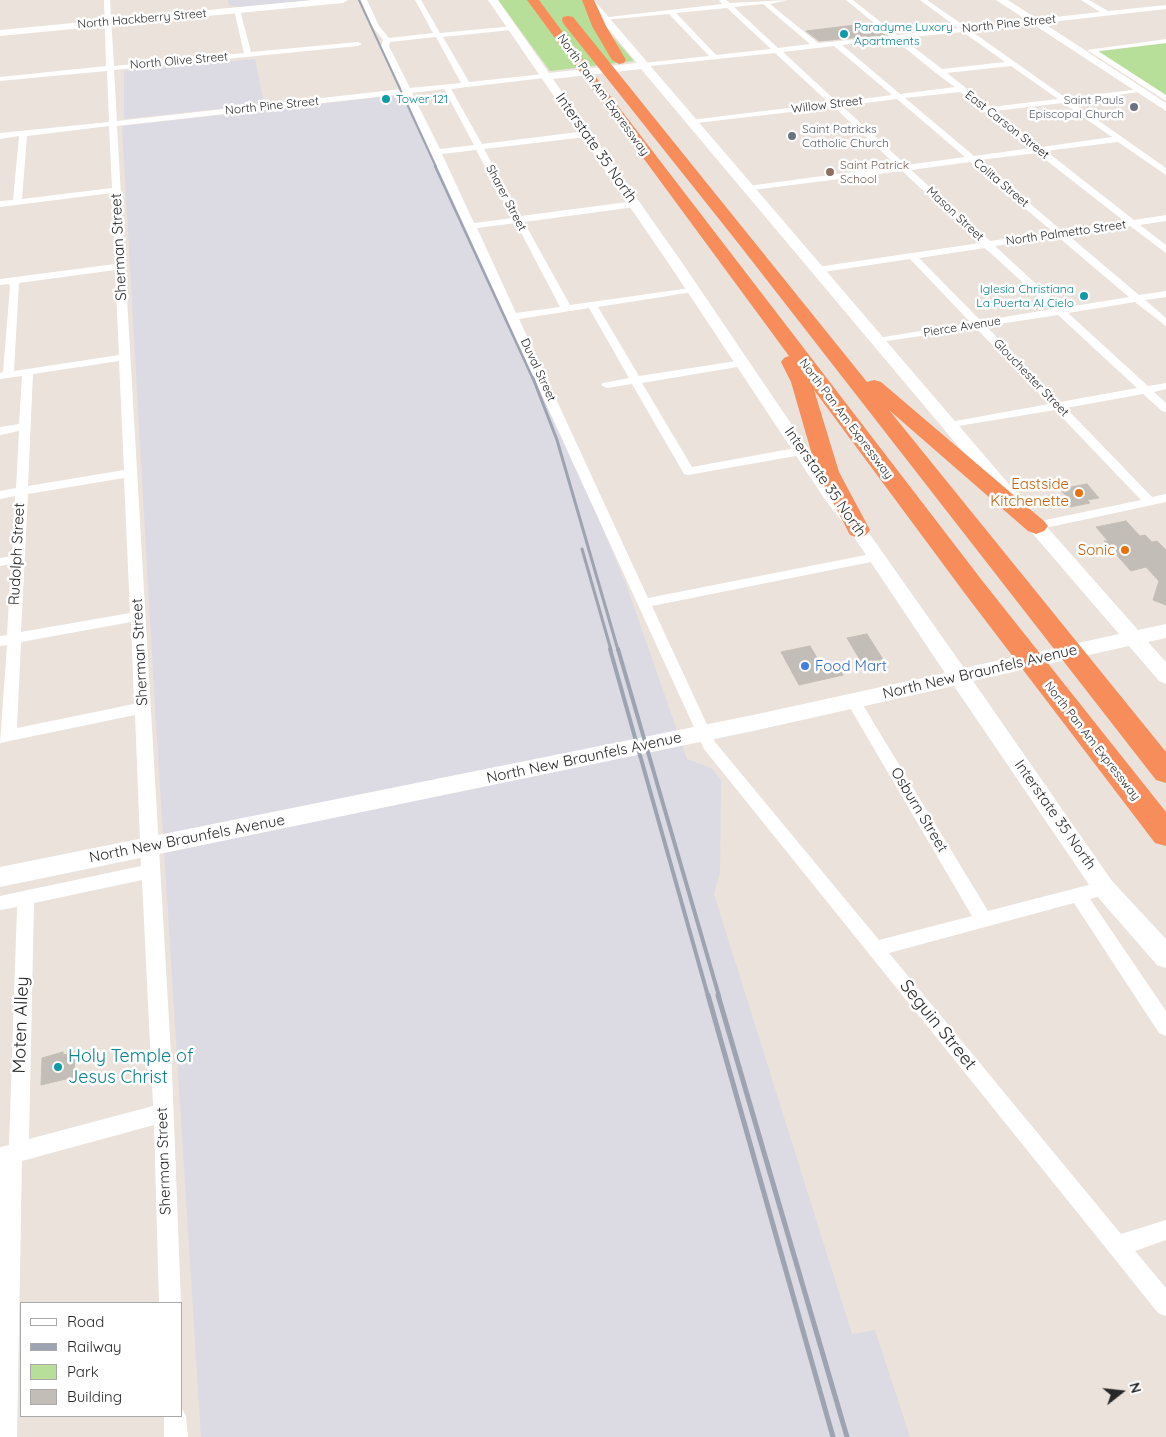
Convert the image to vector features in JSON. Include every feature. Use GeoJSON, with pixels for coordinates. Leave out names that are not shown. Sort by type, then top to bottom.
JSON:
{"type":"FeatureCollection","features":[{"type":"Feature","properties":{"kind":"highway"},"geometry":{"type":"LineString","coordinates":[[522,0],[593,84]]}},
{"type":"Feature","properties":{"kind":"highway","name":"North Pan Am Expressway"},"geometry":{"type":"LineString","coordinates":[[533,0],[593,84],[1047,684],[1166,834]]}},
{"type":"Feature","properties":{"kind":"highway"},"geometry":{"type":"LineString","coordinates":[[589,0],[594,16],[613,52],[694,168],[707,192]]}},
{"type":"Feature","properties":{"kind":"highway","name":"North Pan Am Expressway"},"geometry":{"type":"LineString","coordinates":[[557,7],[707,192],[1114,709],[1166,772]]}},
{"type":"Feature","properties":{"kind":"highway"},"geometry":{"type":"LineString","coordinates":[[573,8],[594,51]]}},
{"type":"Feature","properties":{"kind":"highway"},"geometry":{"type":"LineString","coordinates":[[705,232],[746,301],[795,368],[828,472],[858,530]]}},
{"type":"Feature","properties":{"kind":"highway"},"geometry":{"type":"LineString","coordinates":[[744,239],[860,372],[1036,526]]}},
{"type":"Feature","properties":{"kind":"highway"},"geometry":{"type":"LineString","coordinates":[[1047,684],[1166,855]]}},
{"type":"Feature","properties":{"kind":"highway"},"geometry":{"type":"LineString","coordinates":[[1114,709],[1166,765]]}},
{"type":"Feature","properties":{"kind":"main road","name":"North Hackberry Street"},"geometry":{"type":"LineString","coordinates":[[0,33],[343,0]]}},
{"type":"Feature","properties":{"kind":"main road","name":"Interstate 35 North"},"geometry":{"type":"LineString","coordinates":[[493,0],[511,28],[553,75],[586,134],[693,289],[801,451],[858,530],[1104,888],[1166,957]]}},
{"type":"Feature","properties":{"kind":"main road"},"geometry":{"type":"LineString","coordinates":[[589,0],[637,65],[691,122],[1166,676]]}},
{"type":"Feature","properties":{"kind":"main road"},"geometry":{"type":"LineString","coordinates":[[1001,0],[1166,108]]}},
{"type":"Feature","properties":{"kind":"main road","name":"North Pine Street"},"geometry":{"type":"LineString","coordinates":[[553,75],[637,65]]}},
{"type":"Feature","properties":{"kind":"main road","name":"North New Braunfels Avenue"},"geometry":{"type":"LineString","coordinates":[[0,877],[752,723],[1166,631]]}},
{"type":"Feature","properties":{"kind":"street","name":"Sherman Street"},"geometry":{"type":"LineString","coordinates":[[107,0],[115,123],[116,190],[150,871],[162,1072],[170,1302]]}},
{"type":"Feature","properties":{"kind":"street","name":"Duval Street"},"geometry":{"type":"LineString","coordinates":[[364,0],[376,26],[387,40],[385,46],[437,152],[709,745]]}},
{"type":"Feature","properties":{"kind":"street"},"geometry":{"type":"LineString","coordinates":[[418,0],[466,84]]}},
{"type":"Feature","properties":{"kind":"street"},"geometry":{"type":"LineString","coordinates":[[604,18],[725,3],[785,0]]}},
{"type":"Feature","properties":{"kind":"street","name":"East Carson Street"},"geometry":{"type":"LineString","coordinates":[[849,0],[1166,250]]}},
{"type":"Feature","properties":{"kind":"street"},"geometry":{"type":"LineString","coordinates":[[924,0],[1166,172]]}},
{"type":"Feature","properties":{"kind":"street"},"geometry":{"type":"LineString","coordinates":[[1084,0],[1106,13]]}},
{"type":"Feature","properties":{"kind":"street"},"geometry":{"type":"LineString","coordinates":[[1154,0],[1166,6]]}},
{"type":"Feature","properties":{"kind":"street"},"geometry":{"type":"LineString","coordinates":[[764,2],[815,46]]}},
{"type":"Feature","properties":{"kind":"street","name":"Mason Street"},"geometry":{"type":"LineString","coordinates":[[725,3],[1166,409]]}},
{"type":"Feature","properties":{"kind":"street","name":"North Pine Street"},"geometry":{"type":"LineString","coordinates":[[637,65],[1166,6]]}},
{"type":"Feature","properties":{"kind":"street"},"geometry":{"type":"LineString","coordinates":[[674,9],[714,57]]}},
{"type":"Feature","properties":{"kind":"street"},"geometry":{"type":"LineString","coordinates":[[237,10],[248,55]]}},
{"type":"Feature","properties":{"kind":"street"},"geometry":{"type":"LineString","coordinates":[[1054,26],[1166,14]]}},
{"type":"Feature","properties":{"kind":"street"},"geometry":{"type":"LineString","coordinates":[[387,40],[511,28]]}},
{"type":"Feature","properties":{"kind":"street"},"geometry":{"type":"LineString","coordinates":[[1166,42],[1091,50],[1166,99]]}},
{"type":"Feature","properties":{"kind":"street","name":"Colita Street"},"geometry":{"type":"LineString","coordinates":[[835,43],[900,96],[1166,323]]}},
{"type":"Feature","properties":{"kind":"street","name":"North Olive Street"},"geometry":{"type":"LineString","coordinates":[[0,79],[358,44]]}},
{"type":"Feature","properties":{"kind":"street"},"geometry":{"type":"LineString","coordinates":[[940,72],[1013,63]]}},
{"type":"Feature","properties":{"kind":"street","name":"North Pine Street"},"geometry":{"type":"LineString","coordinates":[[0,136],[553,75]]}},
{"type":"Feature","properties":{"kind":"street","name":"Sharer Street"},"geometry":{"type":"LineString","coordinates":[[446,86],[567,309]]}},
{"type":"Feature","properties":{"kind":"street","name":"Willow Street"},"geometry":{"type":"LineString","coordinates":[[691,122],[962,89]]}},
{"type":"Feature","properties":{"kind":"street"},"geometry":{"type":"LineString","coordinates":[[988,110],[1140,91]]}},
{"type":"Feature","properties":{"kind":"street"},"geometry":{"type":"LineString","coordinates":[[17,202],[23,134]]}},
{"type":"Feature","properties":{"kind":"street"},"geometry":{"type":"LineString","coordinates":[[437,152],[586,134]]}},
{"type":"Feature","properties":{"kind":"street"},"geometry":{"type":"LineString","coordinates":[[748,189],[1119,139]]}},
{"type":"Feature","properties":{"kind":"street"},"geometry":{"type":"LineString","coordinates":[[0,204],[116,190]]}},
{"type":"Feature","properties":{"kind":"street"},"geometry":{"type":"LineString","coordinates":[[470,226],[635,204]]}},
{"type":"Feature","properties":{"kind":"street","name":"North Palmetto Street"},"geometry":{"type":"LineString","coordinates":[[817,270],[1166,218]]}},
{"type":"Feature","properties":{"kind":"street","name":"Glouchester Street"},"geometry":{"type":"LineString","coordinates":[[912,256],[1150,502]]}},
{"type":"Feature","properties":{"kind":"street"},"geometry":{"type":"LineString","coordinates":[[0,282],[120,266]]}},
{"type":"Feature","properties":{"kind":"street"},"geometry":{"type":"LineString","coordinates":[[13,280],[15,287],[4,376],[125,357]]}},
{"type":"Feature","properties":{"kind":"street"},"geometry":{"type":"LineString","coordinates":[[513,317],[693,289]]}},
{"type":"Feature","properties":{"kind":"street","name":"Pierce Avenue"},"geometry":{"type":"LineString","coordinates":[[878,341],[1166,294]]}},
{"type":"Feature","properties":{"kind":"street"},"geometry":{"type":"LineString","coordinates":[[592,304],[688,471],[801,451]]}},
{"type":"Feature","properties":{"kind":"street"},"geometry":{"type":"LineString","coordinates":[[607,385],[743,363]]}},
{"type":"Feature","properties":{"kind":"street","name":"Rudolph Street"},"geometry":{"type":"LineString","coordinates":[[4,736],[7,640],[17,559],[28,372]]}},
{"type":"Feature","properties":{"kind":"street"},"geometry":{"type":"LineString","coordinates":[[950,426],[1166,386]]}},
{"type":"Feature","properties":{"kind":"street"},"geometry":{"type":"LineString","coordinates":[[0,431],[24,427]]}},
{"type":"Feature","properties":{"kind":"street"},"geometry":{"type":"LineString","coordinates":[[0,494],[131,473]]}},
{"type":"Feature","properties":{"kind":"street"},"geometry":{"type":"LineString","coordinates":[[1036,526],[1166,498]]}},
{"type":"Feature","properties":{"kind":"street"},"geometry":{"type":"LineString","coordinates":[[645,603],[876,557]]}},
{"type":"Feature","properties":{"kind":"street"},"geometry":{"type":"LineString","coordinates":[[0,562],[17,559]]}},
{"type":"Feature","properties":{"kind":"street"},"geometry":{"type":"LineString","coordinates":[[7,640],[138,616]]}},
{"type":"Feature","properties":{"kind":"street","name":"Osburn Street"},"geometry":{"type":"LineString","coordinates":[[853,701],[984,920]]}},
{"type":"Feature","properties":{"kind":"street"},"geometry":{"type":"LineString","coordinates":[[4,736],[142,708]]}},
{"type":"Feature","properties":{"kind":"street","name":"Seguin Street"},"geometry":{"type":"LineString","coordinates":[[709,745],[1166,1305]]}},
{"type":"Feature","properties":{"kind":"street","name":"North New Braunfels Avenue"},"geometry":{"type":"LineString","coordinates":[[26,898],[150,871]]}},
{"type":"Feature","properties":{"kind":"street"},"geometry":{"type":"LineString","coordinates":[[875,949],[1104,888]]}},
{"type":"Feature","properties":{"kind":"street"},"geometry":{"type":"LineString","coordinates":[[1078,895],[1166,1027]]}},
{"type":"Feature","properties":{"kind":"street"},"geometry":{"type":"LineString","coordinates":[[0,903],[26,898]]}},
{"type":"Feature","properties":{"kind":"street","name":"Moten Alley"},"geometry":{"type":"LineString","coordinates":[[5,1437],[10,1154],[26,898]]}},
{"type":"Feature","properties":{"kind":"street"},"geometry":{"type":"LineString","coordinates":[[10,1154],[162,1113]]}},
{"type":"Feature","properties":{"kind":"street"},"geometry":{"type":"LineString","coordinates":[[1117,1246],[1166,1230]]}},
{"type":"Feature","properties":{"kind":"street"},"geometry":{"type":"LineString","coordinates":[[175,1417],[176,1437]]}},
{"type":"Feature","properties":{"kind":"shaded area"},"geometry":{"type":"Polygon","coordinates":[[[228,0],[315,0],[239,7],[229,5],[228,0]]]}},
{"type":"Feature","properties":{"kind":"shaded area"},"geometry":{"type":"Polygon","coordinates":[[[255,59],[264,104],[124,119],[124,71],[255,59]]]}},
{"type":"Feature","properties":{"kind":"shaded area"},"geometry":{"type":"Polygon","coordinates":[[[406,94],[552,407],[627,587],[687,759],[711,768],[721,780],[720,872],[714,894],[852,1334],[875,1330],[910,1437],[201,1437],[155,707],[122,126],[406,94]]]}},
{"type":"Feature","properties":{"kind":"green space"},"geometry":{"type":"Polygon","coordinates":[[[498,0],[585,0],[604,27],[634,61],[550,71],[498,0]]]}},
{"type":"Feature","properties":{"kind":"green space"},"geometry":{"type":"Polygon","coordinates":[[[1166,43],[1166,96],[1098,52],[1102,51],[1166,43]]]}},
{"type":"Feature","properties":{"kind":"building","name":"Paradyme Luxory Apartments"},"geometry":{"type":"Polygon","coordinates":[[[872,23],[885,35],[819,41],[806,31],[872,23]]]}},
{"type":"Feature","properties":{"kind":"building","name":"Eastside Kitchenette"},"geometry":{"type":"Polygon","coordinates":[[[1087,484],[1099,498],[1087,500],[1090,503],[1070,507],[1062,498],[1067,497],[1060,489],[1087,484]]]}},
{"type":"Feature","properties":{"kind":"building"},"geometry":{"type":"Polygon","coordinates":[[[1126,521],[1140,536],[1145,535],[1152,542],[1157,541],[1166,550],[1166,605],[1153,600],[1159,581],[1146,567],[1131,571],[1104,541],[1108,541],[1096,527],[1126,521]]]}},
{"type":"Feature","properties":{"kind":"building"},"geometry":{"type":"Polygon","coordinates":[[[867,634],[884,661],[863,665],[847,638],[867,634]]]}},
{"type":"Feature","properties":{"kind":"building","name":"Food Mart"},"geometry":{"type":"Polygon","coordinates":[[[810,646],[823,668],[837,665],[843,675],[799,685],[781,652],[810,646]]]}},
{"type":"Feature","properties":{"kind":"building","name":"Holy Temple of Jesus Christ"},"geometry":{"type":"Polygon","coordinates":[[[63,1052],[63,1055],[75,1052],[74,1077],[41,1085],[42,1058],[63,1052]]]}},
{"type":"Feature","properties":{"kind":"railway"},"geometry":{"type":"LineString","coordinates":[[359,0],[436,167]]}},
{"type":"Feature","properties":{"kind":"railway"},"geometry":{"type":"LineString","coordinates":[[435,166],[533,379]]}},
{"type":"Feature","properties":{"kind":"railway"},"geometry":{"type":"LineString","coordinates":[[533,378],[557,440],[618,650]]}},
{"type":"Feature","properties":{"kind":"railway"},"geometry":{"type":"LineString","coordinates":[[582,549],[611,650]]}},
{"type":"Feature","properties":{"kind":"railway"},"geometry":{"type":"LineString","coordinates":[[610,649],[708,996]]}},
{"type":"Feature","properties":{"kind":"railway"},"geometry":{"type":"LineString","coordinates":[[618,649],[719,996]]}},
{"type":"Feature","properties":{"kind":"railway"},"geometry":{"type":"LineString","coordinates":[[708,995],[833,1437]]}},
{"type":"Feature","properties":{"kind":"railway"},"geometry":{"type":"LineString","coordinates":[[718,995],[847,1437]]}},
{"type":"Feature","properties":{"kind":"place","name":"Paradyme Luxory Apartments"},"geometry":{"type":"Point","coordinates":[844,34]}},
{"type":"Feature","properties":{"kind":"place","name":"Tower 121"},"geometry":{"type":"Point","coordinates":[386,99]}},
{"type":"Feature","properties":{"kind":"place","name":"Saint Pauls Episcopal Church"},"geometry":{"type":"Point","coordinates":[1134,107]}},
{"type":"Feature","properties":{"kind":"place","name":"Saint Patricks Catholic Church"},"geometry":{"type":"Point","coordinates":[792,136]}},
{"type":"Feature","properties":{"kind":"place","name":"Saint Patrick School"},"geometry":{"type":"Point","coordinates":[830,172]}},
{"type":"Feature","properties":{"kind":"place","name":"Iglesia Christiana La Puerta Al Cielo"},"geometry":{"type":"Point","coordinates":[1084,296]}},
{"type":"Feature","properties":{"kind":"place","name":"Eastside Kitchenette"},"geometry":{"type":"Point","coordinates":[1079,493]}},
{"type":"Feature","properties":{"kind":"place","name":"Sonic"},"geometry":{"type":"Point","coordinates":[1125,550]}},
{"type":"Feature","properties":{"kind":"place","name":"Food Mart"},"geometry":{"type":"Point","coordinates":[805,666]}},
{"type":"Feature","properties":{"kind":"place","name":"Holy Temple of Jesus Christ"},"geometry":{"type":"Point","coordinates":[58,1067]}}]}
